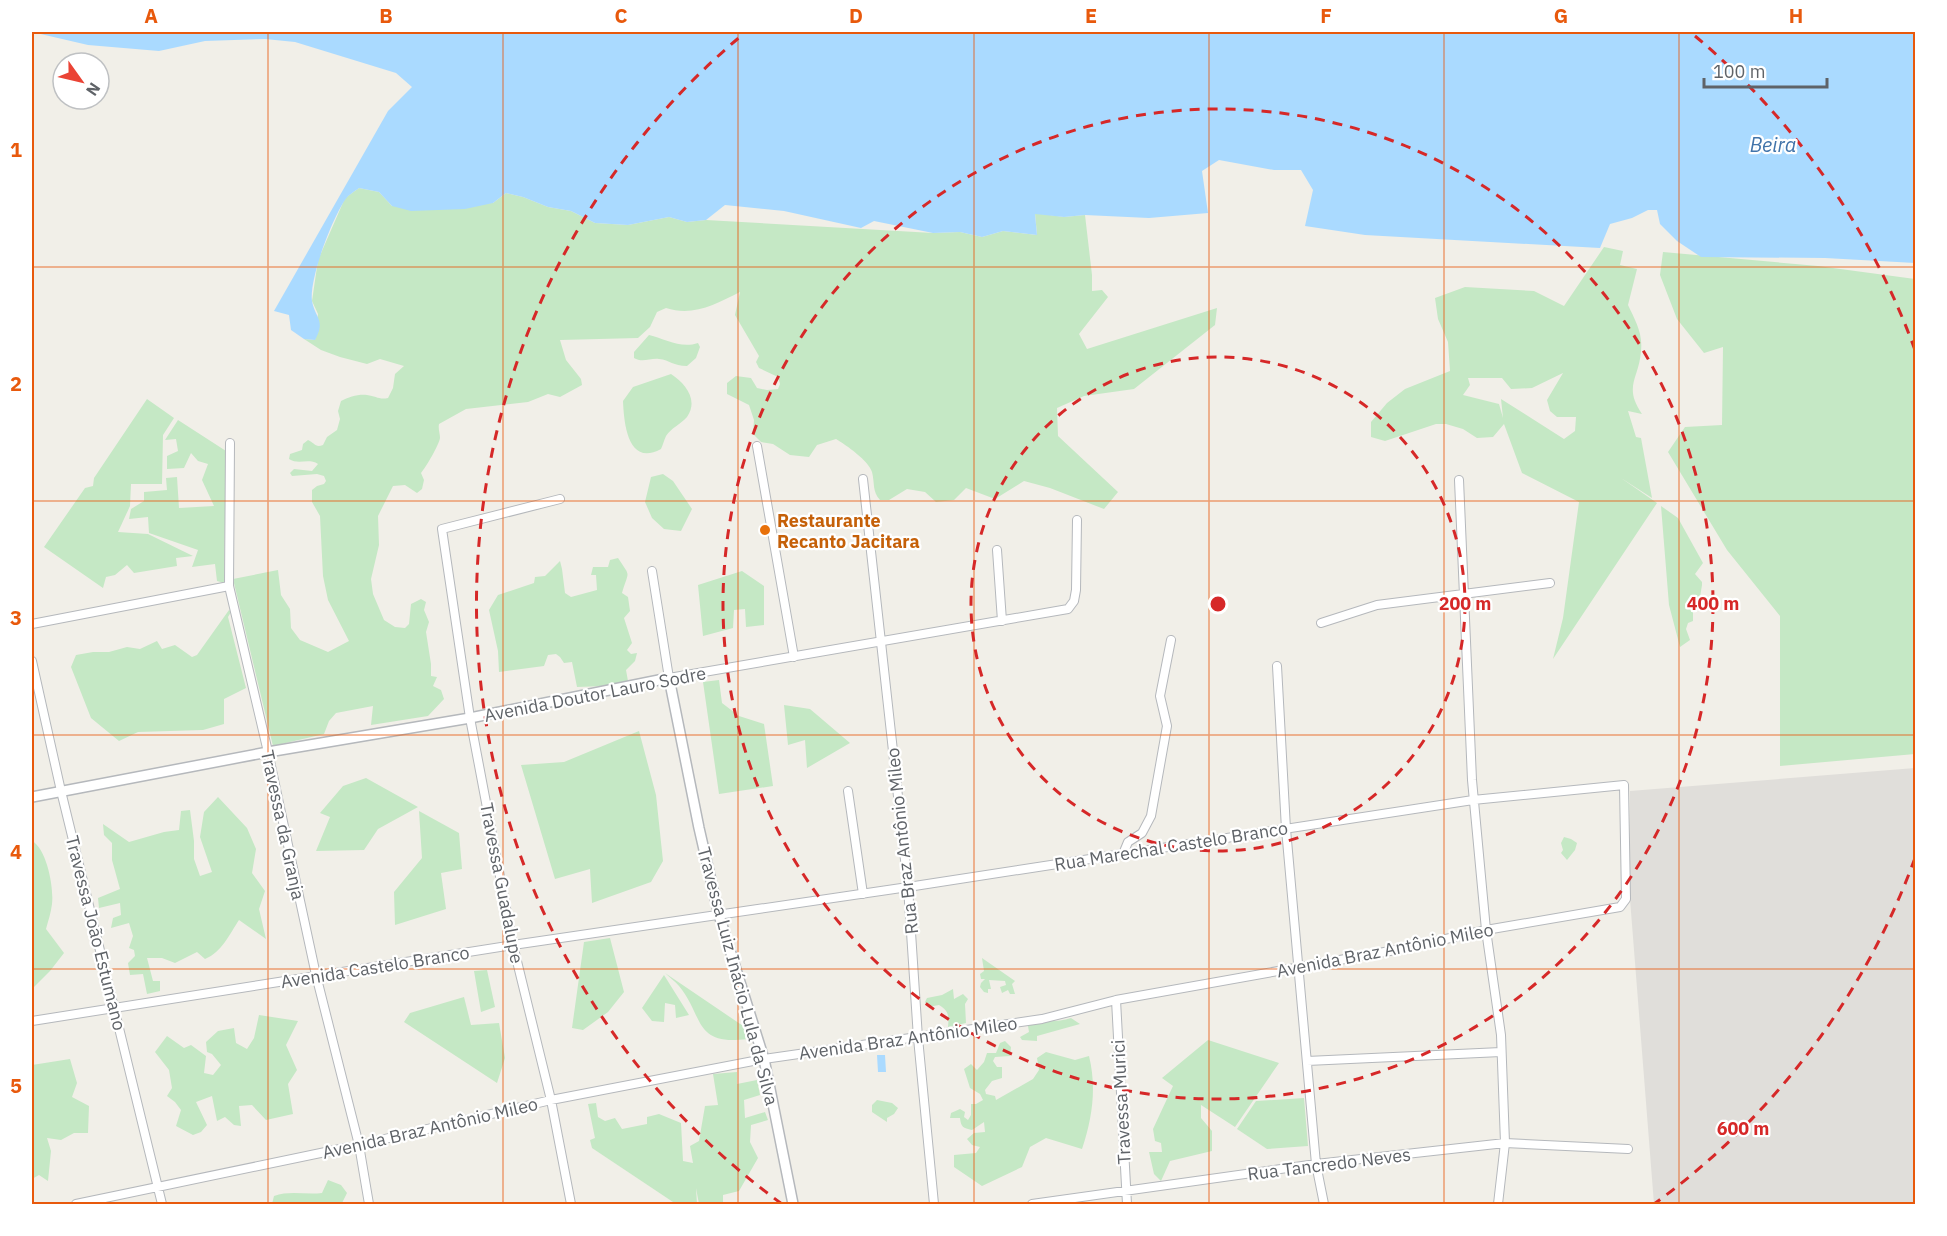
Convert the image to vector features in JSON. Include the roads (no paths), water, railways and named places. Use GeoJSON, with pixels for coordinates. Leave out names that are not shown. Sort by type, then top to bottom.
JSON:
{"type":"FeatureCollection","features":[{"type":"Feature","properties":{"kind":"street","name":"Travessa da Granja"},"geometry":{"type":"LineString","coordinates":[[230,443],[229,586],[268,752],[316,975],[359,1145],[369,1204]]}},
{"type":"Feature","properties":{"kind":"street"},"geometry":{"type":"LineString","coordinates":[[757,446],[794,657]]}},
{"type":"Feature","properties":{"kind":"street","name":"Rua Braz Antônio Mileo"},"geometry":{"type":"LineString","coordinates":[[863,479],[908,887],[918,1038],[934,1204]]}},
{"type":"Feature","properties":{"kind":"street"},"geometry":{"type":"LineString","coordinates":[[1459,480],[1462,594],[1473,800],[1486,930],[1501,1035],[1504,1143],[1498,1204]]}},
{"type":"Feature","properties":{"kind":"street","name":"Travessa Guadalupe"},"geometry":{"type":"LineString","coordinates":[[560,499],[442,530],[470,718],[513,945],[550,1100],[570,1204]]}},
{"type":"Feature","properties":{"kind":"street","name":"Avenida Doutor Lauro Sodre"},"geometry":{"type":"LineString","coordinates":[[32,797],[268,752],[470,718],[669,678],[1068,609],[1072,606],[1076,590],[1077,520]]}},
{"type":"Feature","properties":{"kind":"street"},"geometry":{"type":"LineString","coordinates":[[996,550],[1002,621]]}},
{"type":"Feature","properties":{"kind":"street","name":"Travessa Luiz Inácio Lula da Silva"},"geometry":{"type":"LineString","coordinates":[[652,571],[669,678],[719,915],[764,1059],[794,1204]]}},
{"type":"Feature","properties":{"kind":"street"},"geometry":{"type":"LineString","coordinates":[[1321,623],[1377,605],[1550,583]]}},
{"type":"Feature","properties":{"kind":"street"},"geometry":{"type":"LineString","coordinates":[[32,624],[229,586]]}},
{"type":"Feature","properties":{"kind":"street"},"geometry":{"type":"LineString","coordinates":[[1124,854],[1128,842],[1142,833],[1150,816],[1167,726],[1160,696],[1171,640]]}},
{"type":"Feature","properties":{"kind":"street","name":"Travessa João Estumano"},"geometry":{"type":"LineString","coordinates":[[32,661],[61,791],[162,1204]]}},
{"type":"Feature","properties":{"kind":"street"},"geometry":{"type":"LineString","coordinates":[[1277,666],[1286,829],[1298,967],[1316,1164],[1324,1204]]}},
{"type":"Feature","properties":{"kind":"street","name":"Rua Marechal Castelo Branco"},"geometry":{"type":"LineString","coordinates":[[719,915],[1473,800],[1624,785]]}},
{"type":"Feature","properties":{"kind":"street","name":"Avenida Braz Antônio Mileo"},"geometry":{"type":"LineString","coordinates":[[76,1204],[359,1145],[550,1100],[764,1059],[1042,1019],[1116,1000],[1401,949],[1486,930],[1623,906],[1626,899],[1624,785]]}},
{"type":"Feature","properties":{"kind":"street"},"geometry":{"type":"LineString","coordinates":[[848,791],[863,894]]}},
{"type":"Feature","properties":{"kind":"street","name":"Avenida Castelo Branco"},"geometry":{"type":"LineString","coordinates":[[32,1021],[316,975],[719,915]]}},
{"type":"Feature","properties":{"kind":"street","name":"Travessa Murici"},"geometry":{"type":"LineString","coordinates":[[1116,1000],[1127,1204]]}},
{"type":"Feature","properties":{"kind":"street"},"geometry":{"type":"LineString","coordinates":[[1307,1061],[1501,1052]]}},
{"type":"Feature","properties":{"kind":"street","name":"Rua Tancredo Neves"},"geometry":{"type":"LineString","coordinates":[[1032,1204],[1316,1164],[1504,1143],[1628,1149]]}},
{"type":"Feature","properties":{"kind":"water","name":"Beira"},"geometry":{"type":"Polygon","coordinates":[[[32,32],[1915,32],[1915,263],[1825,258],[1701,257],[1677,241],[1660,224],[1657,210],[1648,210],[1632,218],[1610,224],[1600,248],[1365,235],[1305,226],[1313,190],[1301,170],[1274,170],[1219,160],[1202,171],[1208,213],[1149,218],[1085,215],[1064,217],[1035,214],[1037,235],[1003,231],[982,237],[960,232],[933,233],[874,221],[861,228],[784,211],[725,205],[706,220],[687,222],[669,217],[628,225],[595,223],[571,211],[548,207],[506,193],[493,203],[465,209],[411,211],[392,206],[379,192],[359,188],[345,200],[322,249],[312,291],[313,307],[319,319],[320,328],[315,340],[304,339],[291,330],[289,315],[274,311],[388,111],[412,87],[396,73],[295,42],[265,39],[205,41],[159,51],[88,45],[32,32]]]}},
{"type":"Feature","properties":{"kind":"water"},"geometry":{"type":"Polygon","coordinates":[[[877,1055],[885,1055],[886,1072],[878,1072],[877,1055]]]}},
{"type":"Feature","properties":{"kind":"place","name":"Restaurante Recanto Jacitara"},"geometry":{"type":"Point","coordinates":[765,530]}}]}
